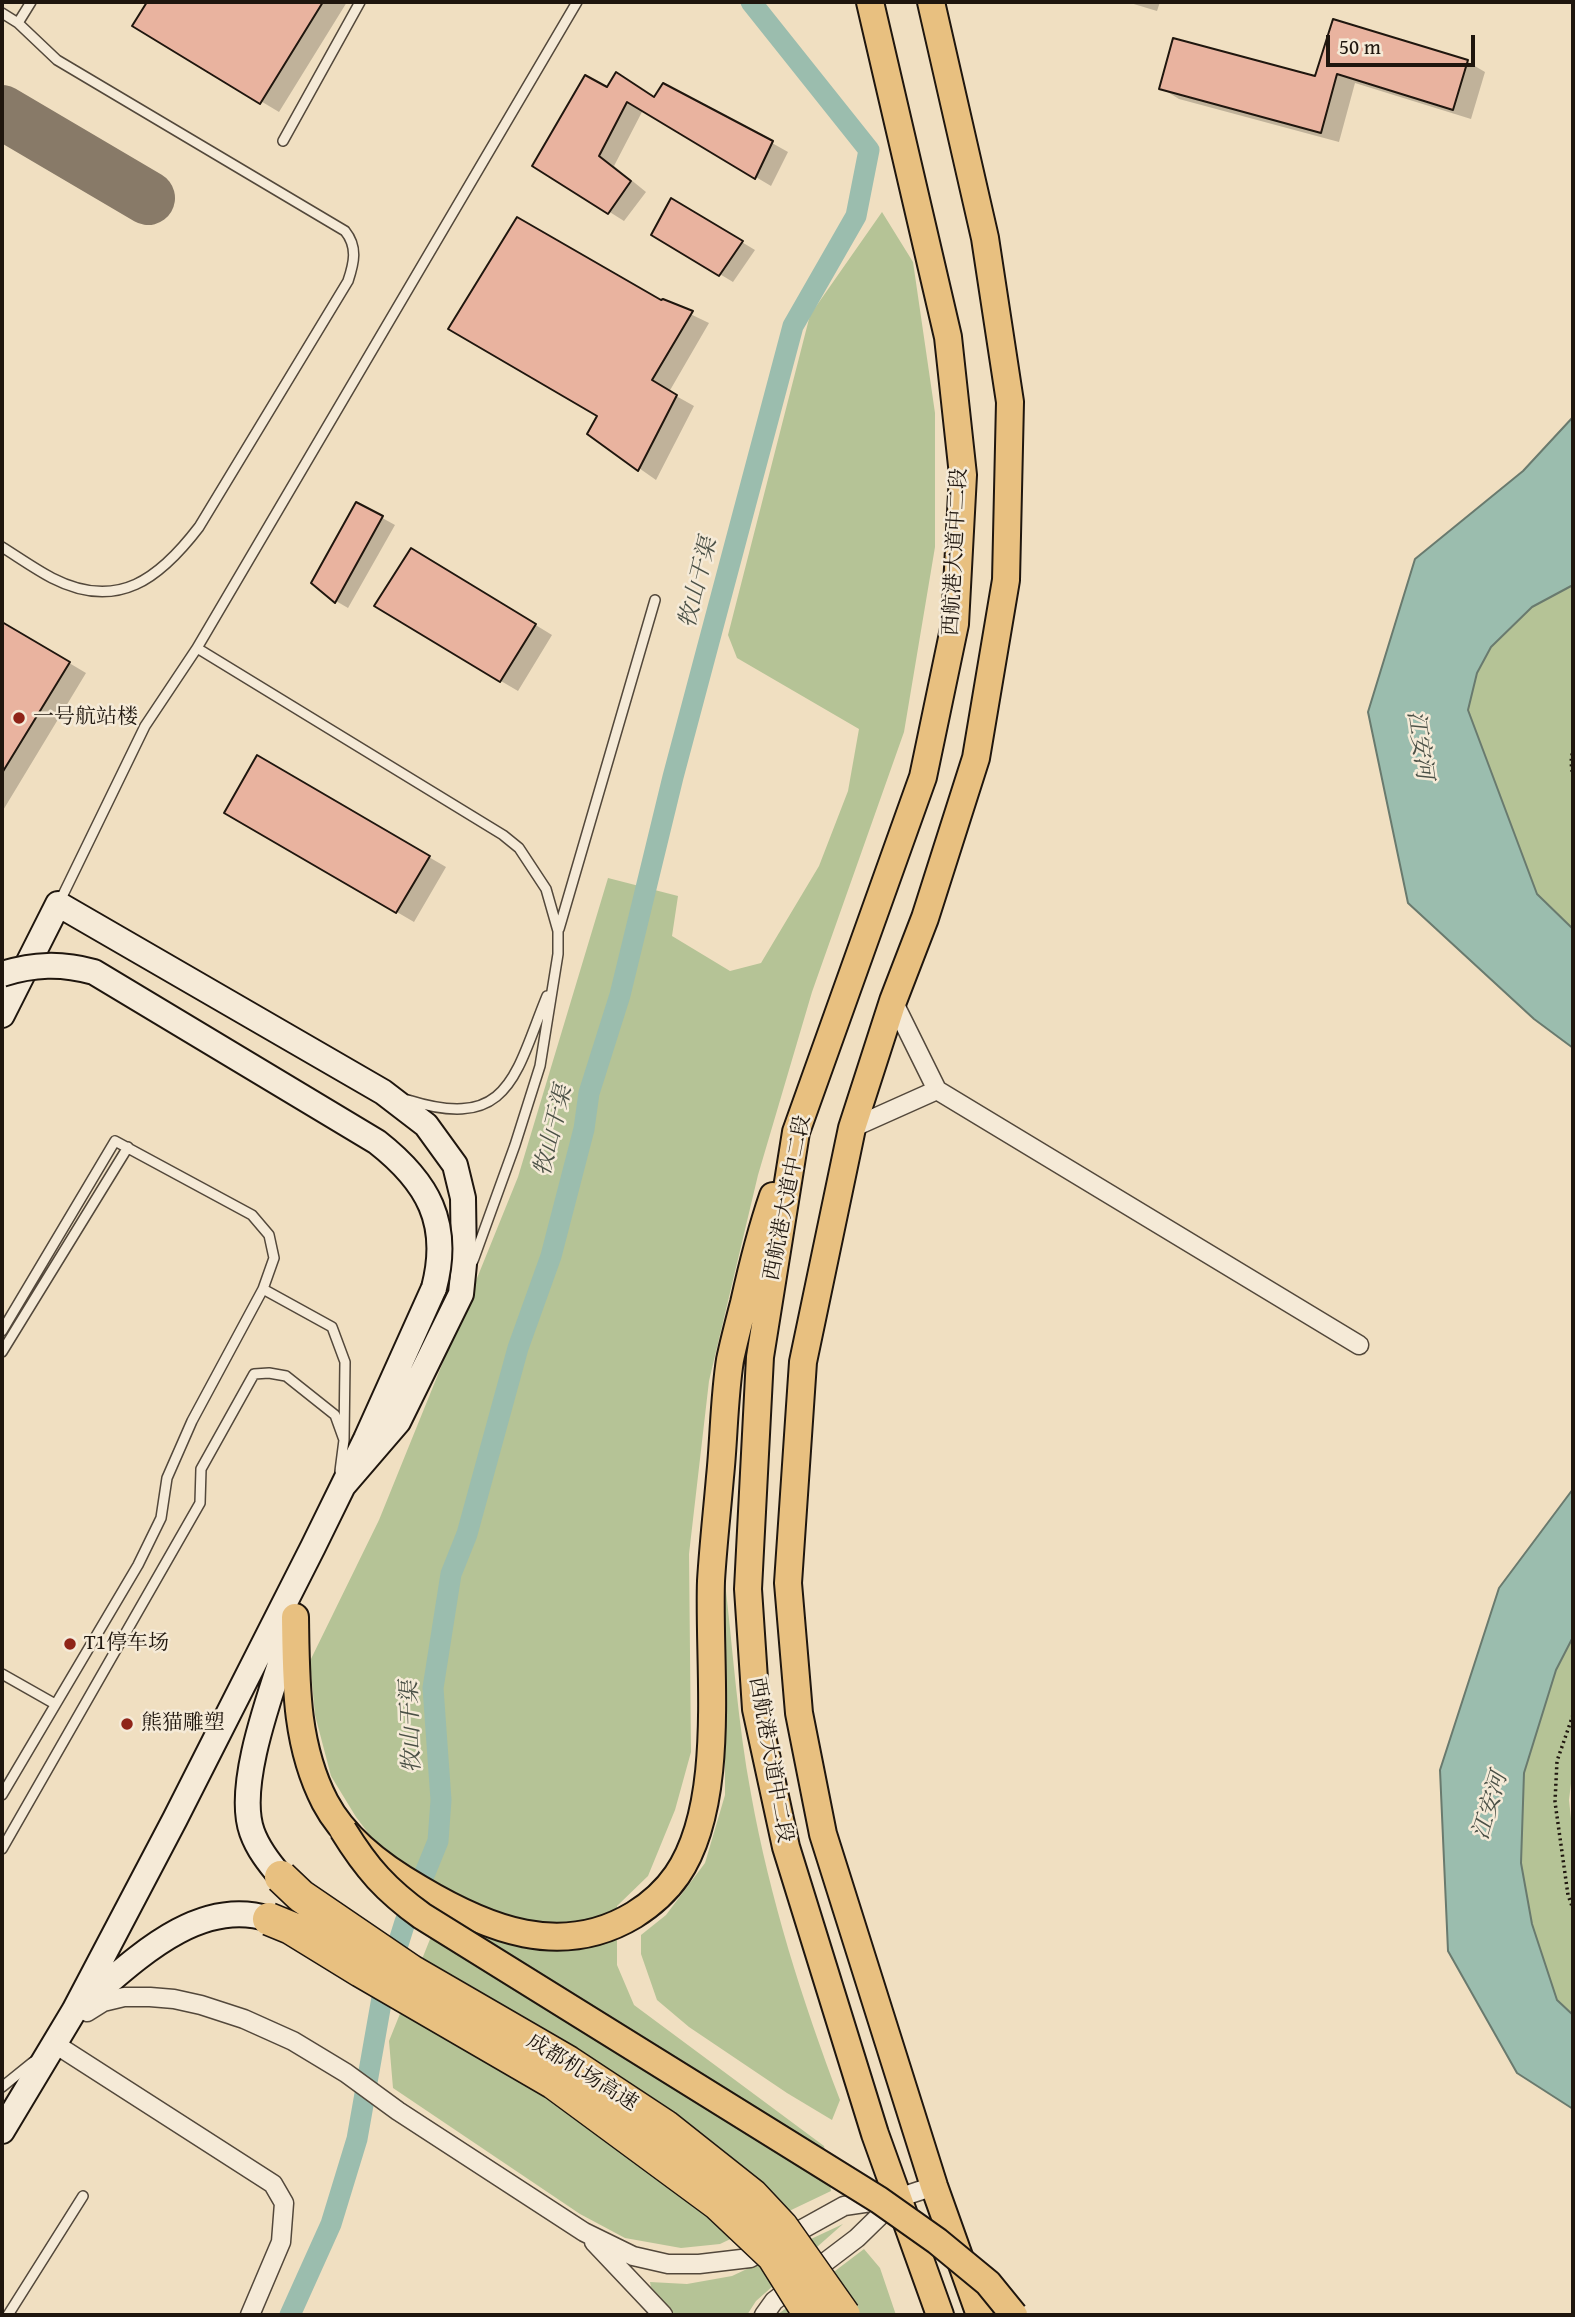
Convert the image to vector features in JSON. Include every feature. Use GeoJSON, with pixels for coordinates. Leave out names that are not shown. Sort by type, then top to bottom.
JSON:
{"type":"FeatureCollection","features":[{"type":"Feature","properties":{"kind":"highway","name":"成都机场高速"},"geometry":{"type":"LineString","coordinates":[[281,1877],[302,1896],[411,1971],[568,2062],[665,2126],[752,2195],[782,2227],[844,2315]]}},
{"type":"Feature","properties":{"kind":"highway","name":"成都机场高速"},"geometry":{"type":"LineString","coordinates":[[269,1919],[291,1928],[565,2091],[718,2204],[773,2256],[810,2315]]}},
{"type":"Feature","properties":{"kind":"main road","name":"西航港大道中二段"},"geometry":{"type":"LineString","coordinates":[[870,2],[948,337],[963,475],[955,624],[923,777],[796,1132],[760,1357],[747,1589],[756,1709],[786,1847],[875,2134],[940,2315]]}},
{"type":"Feature","properties":{"kind":"main road","name":"西航港大道中二段"},"geometry":{"type":"LineString","coordinates":[[931,2],[985,238],[1010,402],[1006,580],[976,758],[925,918],[893,1001],[852,1128],[803,1362],[788,1583],[799,1713],[823,1834],[934,2186],[980,2315]]}},
{"type":"Feature","properties":{"kind":"main road"},"geometry":{"type":"LineString","coordinates":[[2,1015],[58,904],[383,1092],[426,1125],[455,1165],[463,1198],[465,1229],[461,1294],[398,1422],[334,1503],[295,1617],[257,1743],[248,1785],[248,1816],[251,1830],[267,1860],[281,1877]]}},
{"type":"Feature","properties":{"kind":"main road"},"geometry":{"type":"LineString","coordinates":[[2,974],[49,964],[94,972],[377,1142],[414,1176],[434,1215],[441,1244],[434,1288],[334,1503],[181,1807],[65,2027],[2,2132]]}},
{"type":"Feature","properties":{"kind":"main road"},"geometry":{"type":"LineString","coordinates":[[343,1830],[370,1855],[409,1883],[480,1920],[502,1928],[541,1936],[568,1937],[589,1934],[617,1925],[650,1905],[677,1875],[700,1828],[711,1753],[711,1581],[730,1360],[761,1232],[796,1132]]}},
{"type":"Feature","properties":{"kind":"main road"},"geometry":{"type":"LineString","coordinates":[[295,1617],[298,1703],[304,1746],[311,1771],[326,1804],[369,1870],[422,1916],[879,2200],[979,2275],[1014,2315]]}},
{"type":"Feature","properties":{"kind":"main road"},"geometry":{"type":"LineString","coordinates":[[65,2027],[137,1960],[182,1929],[226,1914],[269,1919]]}},
{"type":"Feature","properties":{"kind":"street"},"geometry":{"type":"LineString","coordinates":[[893,1001],[937,1090],[1359,1345]]}},
{"type":"Feature","properties":{"kind":"street"},"geometry":{"type":"LineString","coordinates":[[852,1128],[937,1090]]}},
{"type":"Feature","properties":{"kind":"street"},"geometry":{"type":"LineString","coordinates":[[250,2315],[281,2242],[284,2203],[273,2184],[65,2027],[103,2002],[124,1997],[173,1999],[222,2012],[293,2041],[346,2073],[398,2111],[584,2232],[633,2256],[668,2264],[750,2258],[844,2206],[898,2198],[934,2186]]}},
{"type":"Feature","properties":{"kind":"street"},"geometry":{"type":"LineString","coordinates":[[764,2315],[774,2301],[857,2238],[898,2198]]}},
{"type":"Feature","properties":{"kind":"street"},"geometry":{"type":"LineString","coordinates":[[584,2232],[663,2315]]}},
{"type":"Feature","properties":{"kind":"lane"},"geometry":{"type":"LineString","coordinates":[[18,23],[31,2]]}},
{"type":"Feature","properties":{"kind":"lane"},"geometry":{"type":"LineString","coordinates":[[283,141],[360,2]]}},
{"type":"Feature","properties":{"kind":"lane"},"geometry":{"type":"LineString","coordinates":[[58,904],[145,726],[197,648],[577,2]]}},
{"type":"Feature","properties":{"kind":"lane"},"geometry":{"type":"LineString","coordinates":[[2,13],[18,23],[57,60],[345,232],[352,242],[355,257],[348,281],[199,527],[167,565],[137,584],[119,591],[90,591],[52,578],[2,547]]}},
{"type":"Feature","properties":{"kind":"lane"},"geometry":{"type":"LineString","coordinates":[[558,931],[655,600]]}},
{"type":"Feature","properties":{"kind":"lane"},"geometry":{"type":"LineString","coordinates":[[197,648],[503,835],[519,848],[546,889],[558,931],[558,954],[540,1066],[515,1145],[461,1294]]}},
{"type":"Feature","properties":{"kind":"lane"},"geometry":{"type":"LineString","coordinates":[[383,1092],[424,1105],[457,1110],[474,1108],[495,1098],[511,1082],[551,985]]}},
{"type":"Feature","properties":{"kind":"lane"},"geometry":{"type":"LineString","coordinates":[[2,1331],[116,1140],[253,1214],[269,1235],[274,1258],[263,1289],[192,1421],[167,1478],[161,1518],[138,1565],[2,1795]]}},
{"type":"Feature","properties":{"kind":"lane"},"geometry":{"type":"LineString","coordinates":[[2,1352],[128,1147]]}},
{"type":"Feature","properties":{"kind":"lane"},"geometry":{"type":"LineString","coordinates":[[263,1289],[332,1327],[345,1362],[344,1440],[334,1503]]}},
{"type":"Feature","properties":{"kind":"lane"},"geometry":{"type":"LineString","coordinates":[[2,1849],[200,1503],[201,1469],[254,1374],[286,1376],[335,1415],[344,1440]]}},
{"type":"Feature","properties":{"kind":"lane"},"geometry":{"type":"LineString","coordinates":[[2,1674],[55,1704]]}},
{"type":"Feature","properties":{"kind":"lane"},"geometry":{"type":"LineString","coordinates":[[2,2087],[65,2027]]}},
{"type":"Feature","properties":{"kind":"lane"},"geometry":{"type":"LineString","coordinates":[[8,2315],[83,2196]]}},
{"type":"Feature","properties":{"kind":"path"},"geometry":{"type":"LineString","coordinates":[[1573,748],[1573,778]]}},
{"type":"Feature","properties":{"kind":"path"},"geometry":{"type":"LineString","coordinates":[[1573,1715],[1557,1761],[1555,1802],[1568,1895],[1573,1909]]}},
{"type":"Feature","properties":{"kind":"shaded area"},"geometry":{"type":"Polygon","coordinates":[[[882,212],[913,262],[935,413],[935,547],[904,732],[812,992],[758,1175],[709,1381],[689,1554],[691,1752],[675,1810],[648,1876],[617,1906],[617,1965],[634,2005],[824,2146],[831,2191],[720,2244],[681,2248],[625,2238],[580,2214],[393,2088],[389,2041],[447,1897],[381,1850],[356,1817],[331,1776],[315,1715],[310,1661],[379,1520],[518,1177],[608,878],[678,896],[672,936],[730,971],[761,963],[819,866],[848,791],[859,729],[737,658],[728,635],[810,315],[882,212]]]}},
{"type":"Feature","properties":{"kind":"shaded area"},"geometry":{"type":"Polygon","coordinates":[[[1573,585],[1573,929],[1537,894],[1468,710],[1477,673],[1491,647],[1532,607],[1573,585]]]}},
{"type":"Feature","properties":{"kind":"shaded area"},"geometry":{"type":"Polygon","coordinates":[[[725,1582],[751,1794],[788,1949],[840,2100],[832,2120],[689,2027],[657,2000],[641,1954],[641,1935],[666,1915],[705,1863],[725,1795],[725,1582]]]}},
{"type":"Feature","properties":{"kind":"shaded area"},"geometry":{"type":"Polygon","coordinates":[[[1573,1637],[1573,1767],[1569,1800],[1573,1837],[1573,2015],[1557,2001],[1532,1924],[1521,1863],[1524,1773],[1556,1670],[1573,1637]]]}},
{"type":"Feature","properties":{"kind":"shaded area"},"geometry":{"type":"Polygon","coordinates":[[[843,2224],[756,2301],[747,2315],[674,2315],[651,2287],[650,2282],[687,2284],[732,2276],[843,2224]]]}},
{"type":"Feature","properties":{"kind":"shaded area"},"geometry":{"type":"Polygon","coordinates":[[[864,2249],[880,2268],[896,2315],[777,2315],[864,2249]]]}},
{"type":"Feature","properties":{"kind":"water","name":"江安河"},"geometry":{"type":"Polygon","coordinates":[[[1573,417],[1573,585],[1532,607],[1491,647],[1477,673],[1468,710],[1537,894],[1573,929],[1573,1048],[1534,1019],[1408,903],[1368,712],[1415,559],[1523,471],[1573,417]]]}},
{"type":"Feature","properties":{"kind":"water","name":"江安河"},"geometry":{"type":"Polygon","coordinates":[[[1573,1489],[1573,1637],[1556,1670],[1524,1773],[1521,1863],[1532,1924],[1557,2000],[1573,2015],[1573,2109],[1517,2073],[1448,1951],[1440,1770],[1499,1588],[1573,1489]]]}},
{"type":"Feature","properties":{"kind":"building"},"geometry":{"type":"Polygon","coordinates":[[[147,2],[323,2],[260,104],[132,26],[147,2]]]}},
{"type":"Feature","properties":{"kind":"building"},"geometry":{"type":"Polygon","coordinates":[[[1333,19],[1468,60],[1453,110],[1337,74],[1321,133],[1159,89],[1173,38],[1315,76],[1333,19]]]}},
{"type":"Feature","properties":{"kind":"building"},"geometry":{"type":"Polygon","coordinates":[[[616,72],[654,97],[663,83],[773,141],[755,179],[627,102],[599,156],[631,181],[608,214],[532,166],[585,75],[607,87],[616,72]]]}},
{"type":"Feature","properties":{"kind":"building"},"geometry":{"type":"Polygon","coordinates":[[[671,198],[743,241],[719,276],[651,235],[671,198]]]}},
{"type":"Feature","properties":{"kind":"building"},"geometry":{"type":"Polygon","coordinates":[[[517,217],[661,300],[693,311],[652,380],[677,395],[638,471],[587,434],[597,416],[448,329],[517,217]]]}},
{"type":"Feature","properties":{"kind":"building"},"geometry":{"type":"Polygon","coordinates":[[[356,502],[383,516],[335,603],[311,583],[356,502]]]}},
{"type":"Feature","properties":{"kind":"building"},"geometry":{"type":"Polygon","coordinates":[[[411,548],[536,624],[500,682],[374,606],[411,548]]]}},
{"type":"Feature","properties":{"kind":"building","name":"一号航站楼"},"geometry":{"type":"Polygon","coordinates":[[[2,622],[70,662],[2,773],[2,622]]]}},
{"type":"Feature","properties":{"kind":"building"},"geometry":{"type":"Polygon","coordinates":[[[257,755],[430,856],[396,913],[224,813],[257,755]]]}},
{"type":"Feature","properties":{"kind":"waterway","name":"牧山干渠"},"geometry":{"type":"LineString","coordinates":[[290,2315],[331,2224],[357,2139],[383,1992],[405,1922],[438,1841],[441,1800],[433,1688],[451,1574],[467,1534],[518,1348],[551,1256],[584,1129],[589,1093],[620,995],[673,777],[793,326],[856,216],[869,150],[751,2]]}},
{"type":"Feature","properties":{"kind":"taxiway"},"geometry":{"type":"LineString","coordinates":[[2,112],[148,198]]}},
{"type":"Feature","properties":{"kind":"place","name":"一号航站楼"},"geometry":{"type":"Point","coordinates":[19,718]}},
{"type":"Feature","properties":{"kind":"place","name":"T1停车场"},"geometry":{"type":"Point","coordinates":[70,1644]}},
{"type":"Feature","properties":{"kind":"place","name":"熊猫雕塑"},"geometry":{"type":"Point","coordinates":[127,1724]}}]}
